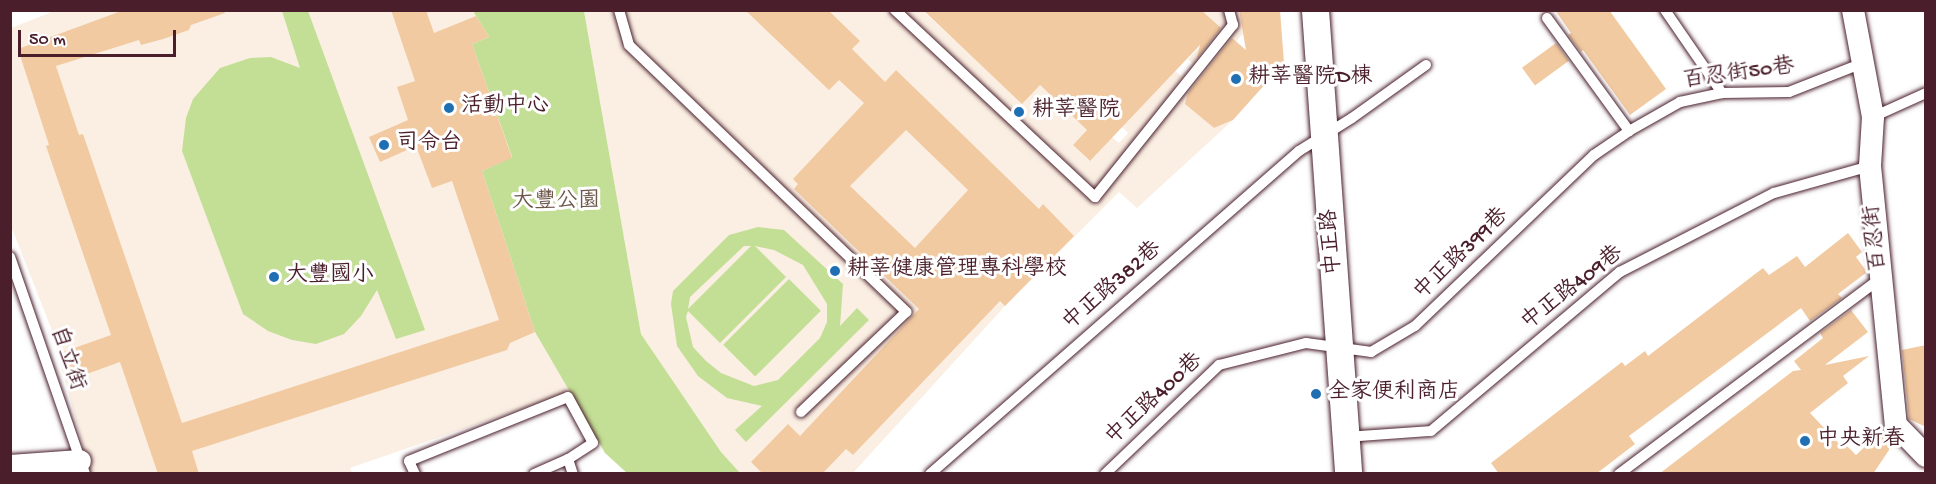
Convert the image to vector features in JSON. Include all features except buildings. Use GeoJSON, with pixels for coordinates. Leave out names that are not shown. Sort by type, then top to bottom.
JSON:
{"type":"FeatureCollection","features":[{"type":"Feature","properties":{"kind":"street","name":"中正路"},"geometry":{"type":"LineString","coordinates":[[1316,10],[1347,437],[1347,474]]}},
{"type":"Feature","properties":{"kind":"street","name":"百忍街"},"geometry":{"type":"LineString","coordinates":[[1853,10],[1874,117],[1870,166],[1896,425],[1926,456]]}},
{"type":"Feature","properties":{"kind":"street"},"geometry":{"type":"LineString","coordinates":[[10,466],[83,465]]}},
{"type":"Feature","properties":{"kind":"lane"},"geometry":{"type":"LineString","coordinates":[[619,10],[629,45],[906,312],[801,412]]}},
{"type":"Feature","properties":{"kind":"lane"},"geometry":{"type":"LineString","coordinates":[[895,10],[1095,197],[1233,25],[1229,10]]}},
{"type":"Feature","properties":{"kind":"lane"},"geometry":{"type":"LineString","coordinates":[[1665,10],[1722,93]]}},
{"type":"Feature","properties":{"kind":"lane"},"geometry":{"type":"LineString","coordinates":[[1547,18],[1629,131]]}},
{"type":"Feature","properties":{"kind":"lane","name":"百忍街50巷"},"geometry":{"type":"LineString","coordinates":[[1594,155],[1629,131],[1680,102],[1722,93],[1789,92],[1864,62]]}},
{"type":"Feature","properties":{"kind":"lane","name":"中正路382巷"},"geometry":{"type":"LineString","coordinates":[[930,474],[1299,151],[1426,65]]}},
{"type":"Feature","properties":{"kind":"lane"},"geometry":{"type":"LineString","coordinates":[[1874,117],[1926,93]]}},
{"type":"Feature","properties":{"kind":"lane","name":"中正路399巷"},"geometry":{"type":"LineString","coordinates":[[1340,348],[1371,352],[1415,326],[1594,155]]}},
{"type":"Feature","properties":{"kind":"lane","name":"中正路409巷"},"geometry":{"type":"LineString","coordinates":[[1347,437],[1431,431],[1620,272],[1774,193],[1870,166]]}},
{"type":"Feature","properties":{"kind":"lane","name":"自立街"},"geometry":{"type":"LineString","coordinates":[[10,258],[83,465]]}},
{"type":"Feature","properties":{"kind":"lane"},"geometry":{"type":"LineString","coordinates":[[1619,474],[1881,278]]}},
{"type":"Feature","properties":{"kind":"lane","name":"中正路400巷"},"geometry":{"type":"LineString","coordinates":[[1105,474],[1219,365],[1306,343],[1340,348]]}},
{"type":"Feature","properties":{"kind":"lane"},"geometry":{"type":"LineString","coordinates":[[415,474],[409,461],[568,398],[593,443],[568,459],[534,474]]}},
{"type":"Feature","properties":{"kind":"lane"},"geometry":{"type":"LineString","coordinates":[[568,459],[573,474]]}},
{"type":"Feature","properties":{"kind":"shaded area","name":"大豐國小"},"geometry":{"type":"Polygon","coordinates":[[[57,10],[473,11],[489,37],[473,44],[512,158],[482,171],[535,332],[570,392],[350,468],[352,473],[90,473],[51,328],[11,226],[11,28],[57,10]]]}},
{"type":"Feature","properties":{"kind":"shaded area","name":"耕莘健康管理專科學校"},"geometry":{"type":"Polygon","coordinates":[[[584,11],[926,11],[925,13],[1022,103],[1027,73],[1087,130],[1073,145],[1089,161],[1112,137],[1119,143],[1128,133],[1122,127],[1175,71],[1181,76],[1193,64],[1188,59],[1219,27],[1201,11],[1239,11],[1243,34],[1188,95],[1186,104],[1214,128],[1233,120],[1137,208],[1119,192],[1005,306],[853,473],[740,474],[721,452],[641,334],[584,11]]]}},
{"type":"Feature","properties":{"kind":"green space"},"geometry":{"type":"Polygon","coordinates":[[[282,11],[308,11],[425,330],[396,339],[377,290],[361,316],[344,334],[316,344],[292,340],[268,331],[243,314],[182,151],[186,118],[193,99],[220,68],[250,58],[271,57],[300,68],[282,11]]]}},
{"type":"Feature","properties":{"kind":"green space","name":"大豐公園"},"geometry":{"type":"Polygon","coordinates":[[[473,11],[584,11],[641,334],[721,452],[740,473],[627,473],[605,453],[535,332],[482,171],[512,157],[472,44],[489,37],[473,11]]]}},
{"type":"Feature","properties":{"kind":"green space"},"geometry":{"type":"Polygon","coordinates":[[[758,227],[784,230],[843,284],[840,326],[857,308],[869,320],[746,442],[735,430],[762,406],[727,398],[698,376],[677,346],[671,304],[673,291],[729,235],[758,227]],[[744,246],[690,297],[688,309],[751,246],[744,246]],[[755,246],[786,277],[720,343],[688,311],[686,317],[693,347],[706,361],[721,373],[754,386],[778,380],[820,338],[827,322],[827,304],[803,265],[774,250],[755,246]]]}},
{"type":"Feature","properties":{"kind":"green space"},"geometry":{"type":"Polygon","coordinates":[[[789,279],[821,311],[755,377],[723,345],[789,279]]]}},
{"type":"Feature","properties":{"kind":"place","name":"耕莘醫院D棟"},"geometry":{"type":"Point","coordinates":[1236,79]}},
{"type":"Feature","properties":{"kind":"place","name":"活動中心"},"geometry":{"type":"Point","coordinates":[449,108]}},
{"type":"Feature","properties":{"kind":"place","name":"耕莘醫院"},"geometry":{"type":"Point","coordinates":[1019,112]}},
{"type":"Feature","properties":{"kind":"place","name":"司令台"},"geometry":{"type":"Point","coordinates":[384,145]}},
{"type":"Feature","properties":{"kind":"place","name":"耕莘健康管理專科學校"},"geometry":{"type":"Point","coordinates":[835,271]}},
{"type":"Feature","properties":{"kind":"place","name":"大豐國小"},"geometry":{"type":"Point","coordinates":[274,277]}},
{"type":"Feature","properties":{"kind":"place","name":"全家便利商店"},"geometry":{"type":"Point","coordinates":[1316,394]}},
{"type":"Feature","properties":{"kind":"place","name":"中央新春"},"geometry":{"type":"Point","coordinates":[1805,441]}}]}
